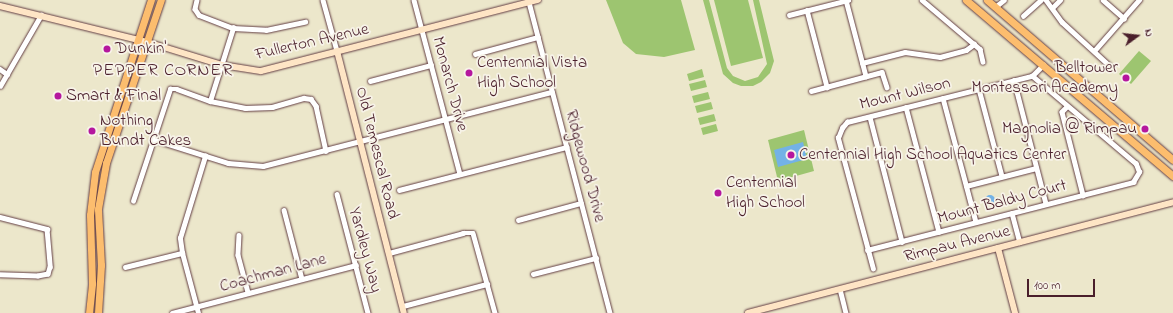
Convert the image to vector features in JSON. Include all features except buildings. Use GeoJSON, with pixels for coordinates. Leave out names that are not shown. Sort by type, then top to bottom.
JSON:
{"type":"FeatureCollection","features":[{"type":"Feature","properties":{"kind":"main road"},"geometry":{"type":"LineString","coordinates":[[89,313],[92,283],[90,215],[100,157],[152,0]]}},
{"type":"Feature","properties":{"kind":"main road"},"geometry":{"type":"LineString","coordinates":[[98,209],[106,163],[161,0]]}},
{"type":"Feature","properties":{"kind":"main road","name":"Fullerton Avenue"},"geometry":{"type":"LineString","coordinates":[[0,6],[138,39],[222,65],[261,71],[538,0]]}},
{"type":"Feature","properties":{"kind":"main road"},"geometry":{"type":"LineString","coordinates":[[966,0],[1124,136],[1173,176]]}},
{"type":"Feature","properties":{"kind":"main road"},"geometry":{"type":"LineString","coordinates":[[987,0],[1173,160]]}},
{"type":"Feature","properties":{"kind":"main road"},"geometry":{"type":"LineString","coordinates":[[986,17],[995,7]]}},
{"type":"Feature","properties":{"kind":"main road","name":"Old Temescal Road"},"geometry":{"type":"LineString","coordinates":[[337,51],[404,313]]}},
{"type":"Feature","properties":{"kind":"main road"},"geometry":{"type":"LineString","coordinates":[[1124,136],[1132,126]]}},
{"type":"Feature","properties":{"kind":"main road"},"geometry":{"type":"LineString","coordinates":[[98,313],[101,266],[98,209],[103,160],[100,157]]}},
{"type":"Feature","properties":{"kind":"main road","name":"Rimpau Avenue"},"geometry":{"type":"LineString","coordinates":[[748,313],[1173,202]]}},
{"type":"Feature","properties":{"kind":"main road"},"geometry":{"type":"LineString","coordinates":[[998,248],[1015,313]]}},
{"type":"Feature","properties":{"kind":"street"},"geometry":{"type":"LineString","coordinates":[[197,0],[197,12],[202,17],[233,28],[266,30],[305,22]]}},
{"type":"Feature","properties":{"kind":"street","name":"Old Temescal Road"},"geometry":{"type":"LineString","coordinates":[[323,0],[337,51]]}},
{"type":"Feature","properties":{"kind":"street","name":"Monarch Drive"},"geometry":{"type":"LineString","coordinates":[[414,0],[460,174]]}},
{"type":"Feature","properties":{"kind":"street"},"geometry":{"type":"LineString","coordinates":[[789,15],[847,0],[866,76]]}},
{"type":"Feature","properties":{"kind":"street"},"geometry":{"type":"LineString","coordinates":[[922,0],[980,49],[983,62]]}},
{"type":"Feature","properties":{"kind":"street"},"geometry":{"type":"LineString","coordinates":[[995,7],[998,0]]}},
{"type":"Feature","properties":{"kind":"street"},"geometry":{"type":"LineString","coordinates":[[995,7],[1004,0]]}},
{"type":"Feature","properties":{"kind":"street"},"geometry":{"type":"LineString","coordinates":[[1023,16],[1041,0]]}},
{"type":"Feature","properties":{"kind":"street"},"geometry":{"type":"LineString","coordinates":[[1046,0],[1053,7],[1062,22],[1095,50],[1109,65]]}},
{"type":"Feature","properties":{"kind":"street"},"geometry":{"type":"LineString","coordinates":[[1053,7],[1060,0]]}},
{"type":"Feature","properties":{"kind":"street"},"geometry":{"type":"LineString","coordinates":[[1103,0],[1124,18]]}},
{"type":"Feature","properties":{"kind":"street"},"geometry":{"type":"LineString","coordinates":[[1095,50],[1139,0]]}},
{"type":"Feature","properties":{"kind":"street","name":"Ridgewood Drive"},"geometry":{"type":"LineString","coordinates":[[529,2],[596,258],[608,313]]}},
{"type":"Feature","properties":{"kind":"street"},"geometry":{"type":"LineString","coordinates":[[807,10],[827,87]]}},
{"type":"Feature","properties":{"kind":"street"},"geometry":{"type":"LineString","coordinates":[[0,86],[41,15]]}},
{"type":"Feature","properties":{"kind":"street"},"geometry":{"type":"LineString","coordinates":[[210,101],[233,28]]}},
{"type":"Feature","properties":{"kind":"street"},"geometry":{"type":"LineString","coordinates":[[475,54],[538,37]]}},
{"type":"Feature","properties":{"kind":"street"},"geometry":{"type":"LineString","coordinates":[[862,63],[905,52],[940,57],[966,50],[974,44]]}},
{"type":"Feature","properties":{"kind":"street"},"geometry":{"type":"LineString","coordinates":[[370,81],[432,65]]}},
{"type":"Feature","properties":{"kind":"street"},"geometry":{"type":"LineString","coordinates":[[1042,65],[1032,76],[1066,107],[1062,112],[1083,195]]}},
{"type":"Feature","properties":{"kind":"street"},"geometry":{"type":"LineString","coordinates":[[0,68],[7,74]]}},
{"type":"Feature","properties":{"kind":"street"},"geometry":{"type":"LineString","coordinates":[[810,91],[882,72],[887,87]]}},
{"type":"Feature","properties":{"kind":"street","name":"Mount Wilson"},"geometry":{"type":"LineString","coordinates":[[868,250],[838,138],[842,128],[847,122],[1032,76]]}},
{"type":"Feature","properties":{"kind":"street"},"geometry":{"type":"LineString","coordinates":[[1014,80],[1046,204]]}},
{"type":"Feature","properties":{"kind":"street"},"geometry":{"type":"LineString","coordinates":[[133,201],[170,89],[177,89],[231,107],[259,108],[304,98],[311,99],[316,106],[326,151]]}},
{"type":"Feature","properties":{"kind":"street"},"geometry":{"type":"LineString","coordinates":[[979,89],[1002,176]]}},
{"type":"Feature","properties":{"kind":"street"},"geometry":{"type":"LineString","coordinates":[[152,140],[205,156],[251,167],[326,151],[552,92]]}},
{"type":"Feature","properties":{"kind":"street"},"geometry":{"type":"LineString","coordinates":[[943,98],[976,222]]}},
{"type":"Feature","properties":{"kind":"street"},"geometry":{"type":"LineString","coordinates":[[906,107],[939,232]]}},
{"type":"Feature","properties":{"kind":"street","name":"Mount Baldy Court"},"geometry":{"type":"LineString","coordinates":[[868,250],[1133,182],[1138,172],[1136,164],[1066,107]]}},
{"type":"Feature","properties":{"kind":"street"},"geometry":{"type":"LineString","coordinates":[[870,117],[902,242]]}},
{"type":"Feature","properties":{"kind":"street"},"geometry":{"type":"LineString","coordinates":[[399,190],[567,147]]}},
{"type":"Feature","properties":{"kind":"street"},"geometry":{"type":"LineString","coordinates":[[198,313],[182,253],[183,224],[205,156]]}},
{"type":"Feature","properties":{"kind":"street"},"geometry":{"type":"LineString","coordinates":[[966,186],[1036,168]]}},
{"type":"Feature","properties":{"kind":"street","name":"Yardley Way"},"geometry":{"type":"LineString","coordinates":[[337,194],[368,313]]}},
{"type":"Feature","properties":{"kind":"street"},"geometry":{"type":"LineString","coordinates":[[518,220],[582,203]]}},
{"type":"Feature","properties":{"kind":"street"},"geometry":{"type":"LineString","coordinates":[[284,210],[302,279]]}},
{"type":"Feature","properties":{"kind":"street"},"geometry":{"type":"LineString","coordinates":[[1012,213],[1020,242]]}},
{"type":"Feature","properties":{"kind":"street"},"geometry":{"type":"LineString","coordinates":[[0,217],[47,229],[50,267],[48,274],[0,275]]}},
{"type":"Feature","properties":{"kind":"street"},"geometry":{"type":"LineString","coordinates":[[389,253],[463,233],[473,233],[495,313]]}},
{"type":"Feature","properties":{"kind":"street"},"geometry":{"type":"LineString","coordinates":[[239,234],[238,255],[248,293]]}},
{"type":"Feature","properties":{"kind":"street"},"geometry":{"type":"LineString","coordinates":[[868,250],[872,269]]}},
{"type":"Feature","properties":{"kind":"street"},"geometry":{"type":"LineString","coordinates":[[125,267],[182,253]]}},
{"type":"Feature","properties":{"kind":"street"},"geometry":{"type":"LineString","coordinates":[[533,274],[596,258]]}},
{"type":"Feature","properties":{"kind":"street","name":"Coachman Lane"},"geometry":{"type":"LineString","coordinates":[[172,313],[356,265]]}},
{"type":"Feature","properties":{"kind":"street"},"geometry":{"type":"LineString","coordinates":[[403,306],[487,284]]}},
{"type":"Feature","properties":{"kind":"street"},"geometry":{"type":"LineString","coordinates":[[840,289],[846,313]]}},
{"type":"Feature","properties":{"kind":"green space"},"geometry":{"type":"Polygon","coordinates":[[[606,0],[681,0],[695,50],[664,57],[636,54],[623,43],[606,0]]]}},
{"type":"Feature","properties":{"kind":"green space"},"geometry":{"type":"Polygon","coordinates":[[[703,0],[709,0],[727,68],[733,76],[745,81],[758,77],[767,64],[753,0],[759,0],[774,61],[770,73],[761,82],[753,86],[741,86],[733,83],[723,74],[703,0]]]}},
{"type":"Feature","properties":{"kind":"green space"},"geometry":{"type":"Polygon","coordinates":[[[714,0],[748,0],[763,58],[731,66],[714,0]]]}},
{"type":"Feature","properties":{"kind":"green space"},"geometry":{"type":"Polygon","coordinates":[[[1139,51],[1151,61],[1131,84],[1119,74],[1139,51]]]}},
{"type":"Feature","properties":{"kind":"green space"},"geometry":{"type":"Polygon","coordinates":[[[702,69],[704,77],[689,81],[687,74],[702,69]]]}},
{"type":"Feature","properties":{"kind":"green space"},"geometry":{"type":"Polygon","coordinates":[[[705,80],[707,87],[691,91],[689,84],[705,80]]]}},
{"type":"Feature","properties":{"kind":"green space"},"geometry":{"type":"Polygon","coordinates":[[[708,92],[710,99],[694,103],[692,96],[708,92]]]}},
{"type":"Feature","properties":{"kind":"green space"},"geometry":{"type":"Polygon","coordinates":[[[711,102],[713,109],[697,113],[695,106],[711,102]]]}},
{"type":"Feature","properties":{"kind":"green space"},"geometry":{"type":"Polygon","coordinates":[[[714,114],[716,121],[700,125],[698,118],[714,114]]]}},
{"type":"Feature","properties":{"kind":"green space"},"geometry":{"type":"Polygon","coordinates":[[[716,124],[718,131],[703,135],[701,128],[716,124]]]}},
{"type":"Feature","properties":{"kind":"green space","name":"Centennial High School Aquatics Center"},"geometry":{"type":"Polygon","coordinates":[[[804,130],[814,171],[778,181],[768,140],[804,130]]]}},
{"type":"Feature","properties":{"kind":"water"},"geometry":{"type":"Polygon","coordinates":[[[803,142],[807,159],[778,167],[774,150],[803,142]]]}},
{"type":"Feature","properties":{"kind":"water"},"geometry":{"type":"Polygon","coordinates":[[[988,195],[992,195],[995,200],[992,205],[988,205],[985,202],[985,198],[988,195]]]}},
{"type":"Feature","properties":{"kind":"place","name":"Dunkin'"},"geometry":{"type":"Point","coordinates":[107,49]}},
{"type":"Feature","properties":{"kind":"place","name":"Centennial Vista High School"},"geometry":{"type":"Point","coordinates":[469,73]}},
{"type":"Feature","properties":{"kind":"place","name":"Belltower Montessori Academy"},"geometry":{"type":"Point","coordinates":[1126,78]}},
{"type":"Feature","properties":{"kind":"place","name":"Smart & Final"},"geometry":{"type":"Point","coordinates":[58,96]}},
{"type":"Feature","properties":{"kind":"place","name":"Magnolia @ Rimpau"},"geometry":{"type":"Point","coordinates":[1145,129]}},
{"type":"Feature","properties":{"kind":"place","name":"Nothing Bundt Cakes"},"geometry":{"type":"Point","coordinates":[92,131]}},
{"type":"Feature","properties":{"kind":"place","name":"Centennial High School Aquatics Center"},"geometry":{"type":"Point","coordinates":[791,155]}},
{"type":"Feature","properties":{"kind":"place","name":"Centennial High School"},"geometry":{"type":"Point","coordinates":[718,193]}},
{"type":"Feature","properties":{"kind":"district","name":"PEPPER CORNER"},"geometry":{"type":"Point","coordinates":[163,71]}}]}
